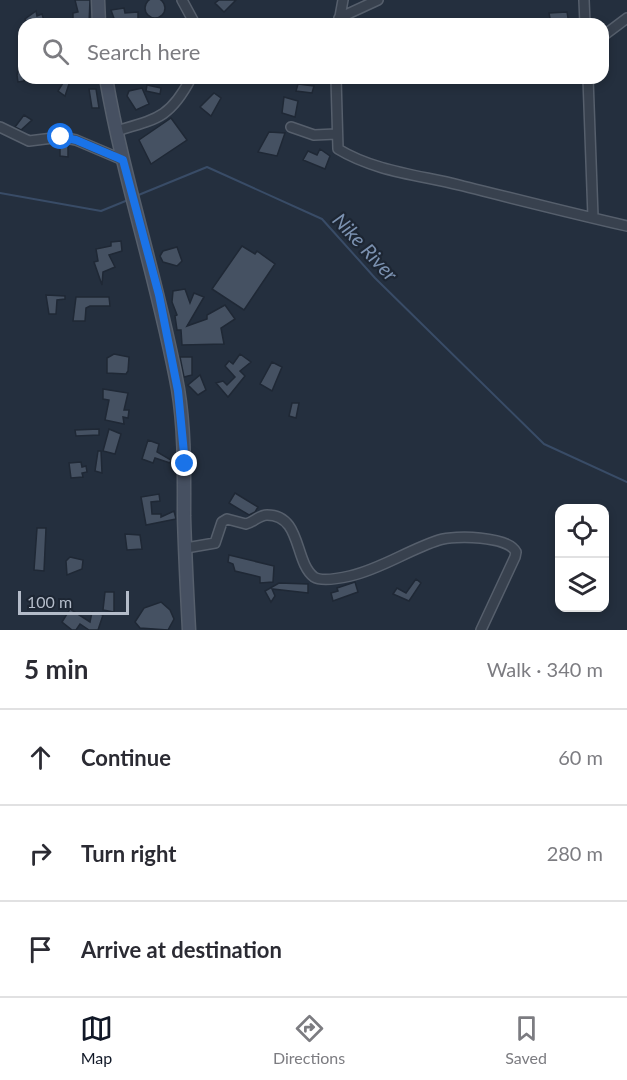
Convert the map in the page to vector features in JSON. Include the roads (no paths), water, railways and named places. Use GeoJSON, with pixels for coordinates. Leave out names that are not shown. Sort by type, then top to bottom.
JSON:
{"type":"FeatureCollection","features":[{"type":"Feature","properties":{"kind":"street"},"geometry":{"type":"LineString","coordinates":[[98,0],[99,18]]}},
{"type":"Feature","properties":{"kind":"street"},"geometry":{"type":"LineString","coordinates":[[182,0],[192,18]]}},
{"type":"Feature","properties":{"kind":"street"},"geometry":{"type":"LineString","coordinates":[[340,18],[343,0]]}},
{"type":"Feature","properties":{"kind":"street"},"geometry":{"type":"LineString","coordinates":[[345,18],[378,0]]}},
{"type":"Feature","properties":{"kind":"street"},"geometry":{"type":"LineString","coordinates":[[584,0],[585,18]]}},
{"type":"Feature","properties":{"kind":"street"},"geometry":{"type":"LineString","coordinates":[[609,32],[627,18]]}},
{"type":"Feature","properties":{"kind":"street"},"geometry":{"type":"LineString","coordinates":[[106,84],[134,206],[159,295],[178,391],[185,464],[189,630]]}},
{"type":"Feature","properties":{"kind":"street"},"geometry":{"type":"LineString","coordinates":[[116,131],[159,119],[180,100],[188,84]]}},
{"type":"Feature","properties":{"kind":"street"},"geometry":{"type":"LineString","coordinates":[[337,84],[339,105],[336,134],[338,149],[359,162],[461,185],[483,193],[516,198],[531,205],[582,218],[593,218],[627,226]]}},
{"type":"Feature","properties":{"kind":"street"},"geometry":{"type":"LineString","coordinates":[[588,84],[593,218]]}},
{"type":"Feature","properties":{"kind":"street"},"geometry":{"type":"LineString","coordinates":[[0,127],[29,141],[61,137],[76,140],[124,165]]}},
{"type":"Feature","properties":{"kind":"street"},"geometry":{"type":"LineString","coordinates":[[291,128],[314,135],[336,134]]}},
{"type":"Feature","properties":{"kind":"street"},"geometry":{"type":"LineString","coordinates":[[186,548],[215,543],[222,522],[227,519],[246,524],[264,515],[271,515],[284,522],[294,534],[305,563],[313,576],[321,580],[350,576],[441,539],[489,539],[508,543],[516,552],[515,557],[481,630]]}},
{"type":"Feature","properties":{"kind":"waterway","name":"Nike River"},"geometry":{"type":"LineString","coordinates":[[136,196],[207,167],[322,219],[375,278],[544,444],[627,482]]}},
{"type":"Feature","properties":{"kind":"waterway","name":"Nike River"},"geometry":{"type":"LineString","coordinates":[[0,193],[101,211],[128,200]]}}]}
